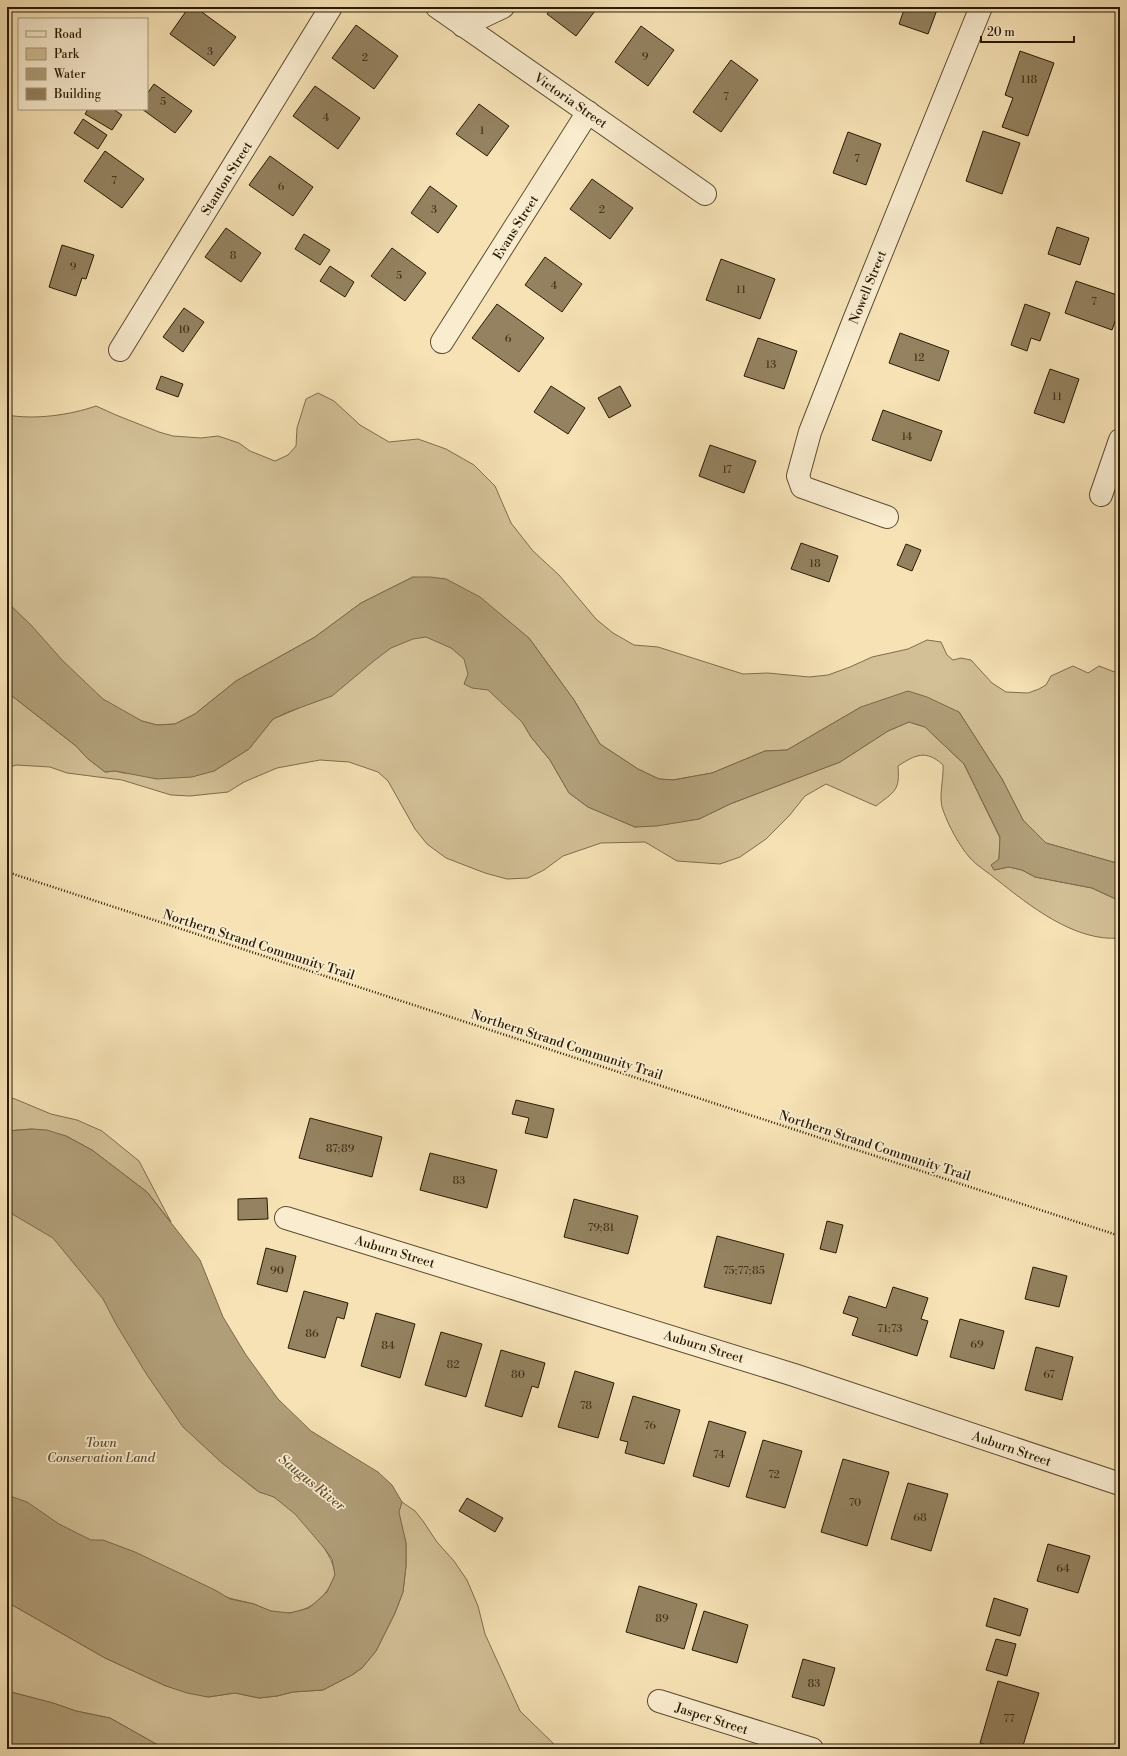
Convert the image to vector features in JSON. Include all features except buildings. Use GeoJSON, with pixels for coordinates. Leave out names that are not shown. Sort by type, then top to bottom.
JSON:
{"type":"FeatureCollection","features":[{"type":"Feature","properties":{"kind":"street","name":"Stanton Street"},"geometry":{"type":"LineString","coordinates":[[120,350],[331,7]]}},
{"type":"Feature","properties":{"kind":"street","name":"Victoria Street"},"geometry":{"type":"LineString","coordinates":[[437,7],[463,16],[588,112],[705,194]]}},
{"type":"Feature","properties":{"kind":"street"},"geometry":{"type":"LineString","coordinates":[[463,16],[503,7]]}},
{"type":"Feature","properties":{"kind":"street","name":"Nowell Street"},"geometry":{"type":"LineString","coordinates":[[887,517],[802,487],[798,476],[810,432],[981,7]]}},
{"type":"Feature","properties":{"kind":"street","name":"Evans Street"},"geometry":{"type":"LineString","coordinates":[[442,342],[588,112]]}},
{"type":"Feature","properties":{"kind":"street"},"geometry":{"type":"LineString","coordinates":[[1101,495],[1120,440]]}},
{"type":"Feature","properties":{"kind":"street","name":"Auburn Street"},"geometry":{"type":"LineString","coordinates":[[286,1218],[794,1374],[1120,1484]]}},
{"type":"Feature","properties":{"kind":"street","name":"Jasper Street"},"geometry":{"type":"LineString","coordinates":[[659,1701],[812,1749]]}},
{"type":"Feature","properties":{"kind":"path","name":"Northern Strand Community Trail"},"geometry":{"type":"LineString","coordinates":[[7,872],[1120,1236]]}},
{"type":"Feature","properties":{"kind":"green space"},"geometry":{"type":"Polygon","coordinates":[[[318,393],[334,401],[360,425],[389,442],[418,439],[446,449],[474,465],[495,486],[511,523],[533,551],[559,575],[596,619],[613,633],[634,645],[658,647],[743,674],[768,673],[809,677],[828,675],[872,657],[908,649],[927,640],[941,642],[947,655],[953,660],[961,658],[971,660],[992,683],[1006,692],[1028,693],[1039,689],[1046,685],[1051,676],[1073,666],[1088,673],[1099,666],[1120,674],[1120,864],[1046,843],[1036,834],[1023,820],[1002,779],[959,712],[861,707],[787,750],[765,751],[712,773],[673,780],[659,779],[638,769],[600,744],[574,700],[529,638],[413,577],[361,603],[315,637],[236,681],[195,714],[175,724],[157,725],[131,716],[125,719],[7,638],[7,415],[29,417],[52,416],[96,406],[159,432],[173,436],[201,438],[218,436],[239,443],[250,451],[275,461],[288,455],[296,446],[297,428],[306,399],[318,393]]]}},
{"type":"Feature","properties":{"kind":"green space"},"geometry":{"type":"Polygon","coordinates":[[[465,620],[531,737],[550,760],[569,793],[588,807],[635,827],[699,819],[730,804],[840,762],[888,731],[909,722],[925,727],[964,764],[1000,838],[999,859],[994,870],[1009,867],[1022,870],[1035,877],[1092,888],[1120,901],[1120,938],[1103,938],[1086,934],[1054,920],[1038,911],[973,861],[955,836],[943,810],[941,794],[943,765],[937,760],[926,755],[920,755],[898,766],[898,781],[895,790],[876,806],[826,784],[805,796],[789,816],[766,839],[740,857],[720,864],[677,861],[645,842],[601,843],[563,856],[544,870],[528,878],[507,879],[485,873],[446,858],[427,844],[415,829],[388,781],[378,772],[349,762],[320,760],[277,768],[244,782],[228,792],[190,796],[171,795],[122,780],[67,773],[50,767],[16,765],[7,768],[7,692],[76,746],[87,758],[105,772],[214,771],[249,749],[273,719],[299,708],[341,663],[465,620]]]}},
{"type":"Feature","properties":{"kind":"green space"},"geometry":{"type":"Polygon","coordinates":[[[7,1097],[51,1114],[77,1120],[102,1131],[139,1161],[171,1222],[147,1192],[92,1150],[66,1136],[32,1129],[7,1131],[7,1097]]]}},
{"type":"Feature","properties":{"kind":"green space","name":"Town Conservation Land"},"geometry":{"type":"Polygon","coordinates":[[[7,1205],[51,1225],[233,1471],[256,1490],[272,1496],[283,1503],[302,1521],[321,1543],[333,1565],[335,1575],[330,1586],[315,1603],[302,1610],[286,1613],[279,1613],[264,1609],[254,1604],[229,1598],[7,1511],[7,1205]]]}},
{"type":"Feature","properties":{"kind":"green space"},"geometry":{"type":"Polygon","coordinates":[[[402,1502],[415,1511],[467,1580],[478,1606],[485,1634],[520,1711],[559,1749],[165,1749],[110,1718],[76,1711],[53,1703],[7,1691],[7,1602],[105,1658],[166,1686],[208,1697],[235,1693],[259,1698],[293,1692],[323,1690],[362,1668],[376,1651],[395,1613],[403,1592],[406,1566],[406,1543],[398,1512],[402,1502]]]}},
{"type":"Feature","properties":{"kind":"water"},"geometry":{"type":"Polygon","coordinates":[[[413,577],[446,579],[480,597],[529,638],[574,700],[600,744],[638,769],[659,779],[673,780],[712,773],[765,751],[787,750],[861,707],[908,691],[927,697],[959,712],[1002,779],[1023,820],[1046,843],[1120,864],[1120,901],[1092,888],[1035,877],[1022,870],[1009,867],[994,870],[991,865],[999,859],[1000,837],[964,764],[925,727],[909,722],[888,731],[840,762],[730,804],[699,819],[657,826],[635,827],[588,807],[569,793],[550,760],[531,737],[522,722],[488,690],[472,688],[464,684],[468,674],[464,659],[451,648],[426,637],[413,639],[391,648],[332,696],[273,719],[249,749],[214,771],[192,777],[157,779],[115,771],[105,772],[87,758],[76,746],[7,692],[7,602],[31,625],[63,661],[103,699],[142,721],[157,725],[175,724],[195,714],[236,681],[315,637],[361,603],[413,577]]]}},
{"type":"Feature","properties":{"kind":"water","name":"Saugus River"},"geometry":{"type":"Polygon","coordinates":[[[32,1129],[47,1130],[66,1136],[92,1150],[147,1192],[200,1260],[223,1317],[246,1355],[278,1399],[311,1431],[378,1472],[392,1485],[402,1502],[399,1512],[406,1543],[406,1566],[403,1592],[395,1613],[376,1651],[362,1668],[352,1675],[323,1690],[293,1692],[259,1698],[235,1693],[208,1697],[187,1693],[166,1686],[105,1658],[7,1602],[7,1495],[27,1502],[59,1524],[91,1540],[103,1540],[135,1552],[215,1590],[230,1599],[254,1604],[271,1611],[290,1613],[309,1608],[327,1592],[335,1575],[332,1559],[295,1514],[274,1497],[259,1492],[222,1463],[183,1427],[147,1375],[116,1324],[103,1299],[53,1238],[7,1211],[7,1131],[32,1129]]]}},
{"type":"Feature","properties":{"kind":"water"},"geometry":{"type":"Polygon","coordinates":[[[7,1691],[53,1703],[76,1711],[110,1718],[165,1749],[7,1749],[7,1691]]]}}]}
